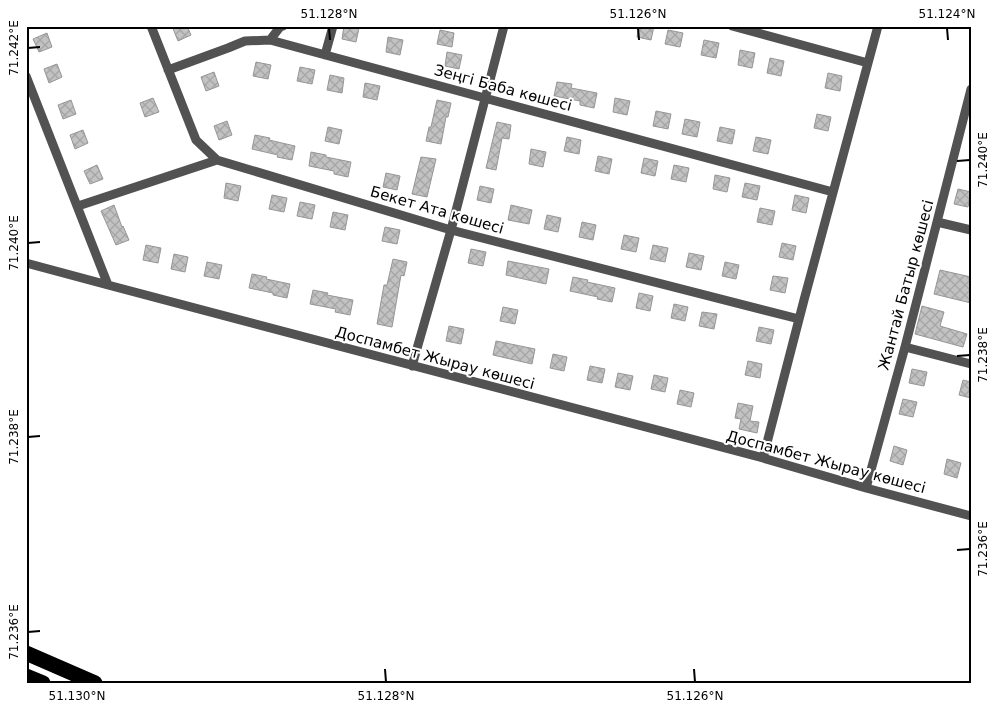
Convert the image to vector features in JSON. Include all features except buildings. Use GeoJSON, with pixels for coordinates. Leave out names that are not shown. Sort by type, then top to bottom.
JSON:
{"type":"FeatureCollection","features":[{"type":"Feature","properties":{"kind":"highway"},"geometry":{"type":"LineString","coordinates":[[26,653],[95,683]]}},
{"type":"Feature","properties":{"kind":"highway"},"geometry":{"type":"LineString","coordinates":[[26,676],[43,683]]}},
{"type":"Feature","properties":{"kind":"street","name":"Бекет Ата көшесі"},"geometry":{"type":"LineString","coordinates":[[151,26],[196,140],[217,160],[451,230],[798,319]]}},
{"type":"Feature","properties":{"kind":"street"},"geometry":{"type":"LineString","coordinates":[[270,40],[282,26]]}},
{"type":"Feature","properties":{"kind":"street"},"geometry":{"type":"LineString","coordinates":[[325,54],[333,26]]}},
{"type":"Feature","properties":{"kind":"street"},"geometry":{"type":"LineString","coordinates":[[412,366],[451,230],[484,97],[504,26]]}},
{"type":"Feature","properties":{"kind":"street"},"geometry":{"type":"LineString","coordinates":[[732,26],[868,63]]}},
{"type":"Feature","properties":{"kind":"street"},"geometry":{"type":"LineString","coordinates":[[763,458],[798,319],[878,26]]}},
{"type":"Feature","properties":{"kind":"street","name":"Зеңгі Баба көшесі"},"geometry":{"type":"LineString","coordinates":[[168,70],[245,40],[270,40],[833,192]]}},
{"type":"Feature","properties":{"kind":"street"},"geometry":{"type":"LineString","coordinates":[[26,76],[108,285]]}},
{"type":"Feature","properties":{"kind":"street","name":"Жантай Батыр көшесі"},"geometry":{"type":"LineString","coordinates":[[866,488],[905,347],[971,89]]}},
{"type":"Feature","properties":{"kind":"street"},"geometry":{"type":"LineString","coordinates":[[78,206],[217,160]]}},
{"type":"Feature","properties":{"kind":"street"},"geometry":{"type":"LineString","coordinates":[[937,222],[971,230]]}},
{"type":"Feature","properties":{"kind":"street","name":"Доспамбет Жырау көшесі"},"geometry":{"type":"LineString","coordinates":[[26,263],[763,458],[971,516]]}},
{"type":"Feature","properties":{"kind":"street"},"geometry":{"type":"LineString","coordinates":[[905,347],[971,364]]}}]}
